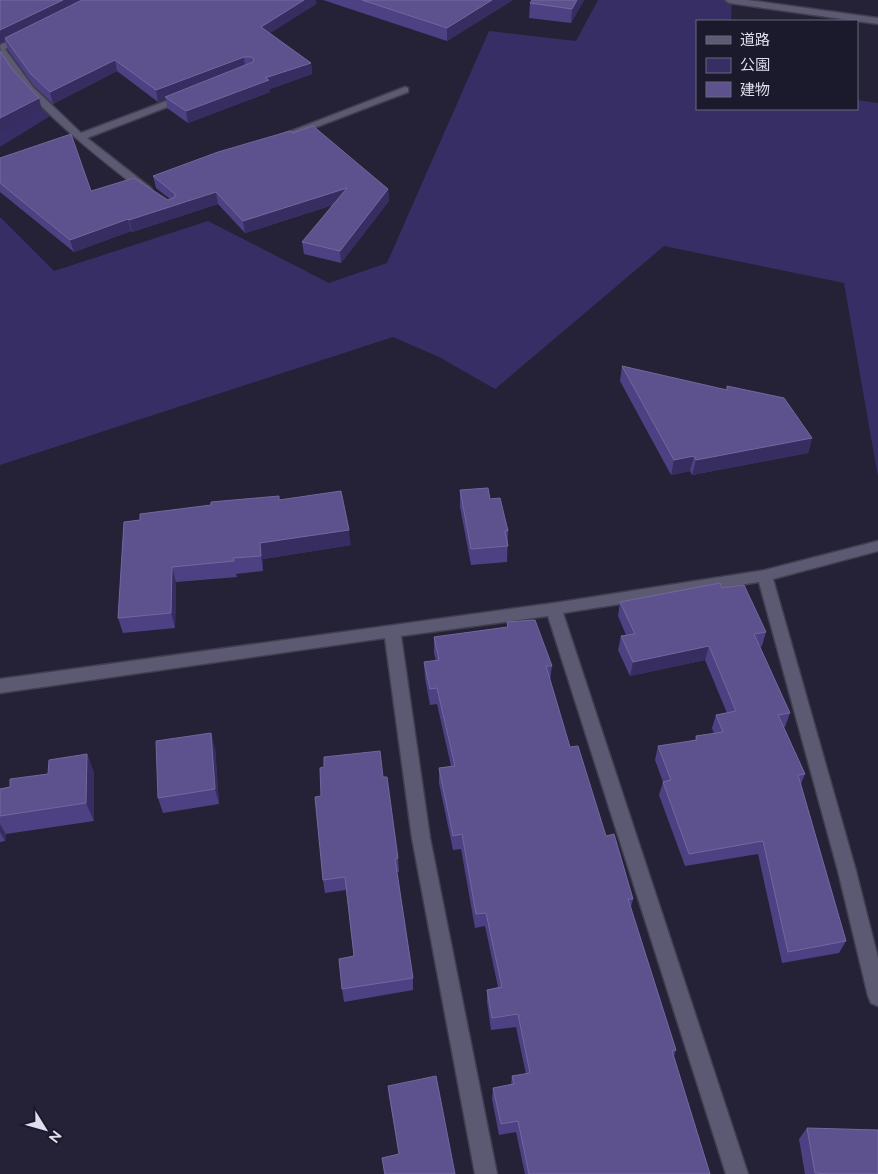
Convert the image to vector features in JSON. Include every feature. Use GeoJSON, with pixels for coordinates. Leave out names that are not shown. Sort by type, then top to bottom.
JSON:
{"type":"FeatureCollection","features":[{"type":"Feature","properties":{"kind":"street"},"geometry":{"type":"LineString","coordinates":[[729,0],[878,21]]}},
{"type":"Feature","properties":{"kind":"street"},"geometry":{"type":"LineString","coordinates":[[34,32],[0,48],[30,89],[80,137],[146,185],[157,197]]}},
{"type":"Feature","properties":{"kind":"street"},"geometry":{"type":"LineString","coordinates":[[261,144],[405,90]]}},
{"type":"Feature","properties":{"kind":"street"},"geometry":{"type":"LineString","coordinates":[[80,137],[196,93]]}},
{"type":"Feature","properties":{"kind":"street"},"geometry":{"type":"LineString","coordinates":[[0,686],[392,630],[554,609],[765,576],[878,546]]}},
{"type":"Feature","properties":{"kind":"street"},"geometry":{"type":"LineString","coordinates":[[765,576],[847,871],[878,996]]}},
{"type":"Feature","properties":{"kind":"street"},"geometry":{"type":"LineString","coordinates":[[554,609],[737,1174]]}},
{"type":"Feature","properties":{"kind":"street"},"geometry":{"type":"LineString","coordinates":[[392,630],[421,838],[486,1174]]}},
{"type":"Feature","properties":{"kind":"green space"},"geometry":{"type":"Polygon","coordinates":[[[598,0],[732,0],[731,20],[696,20],[696,110],[858,110],[858,100],[878,103],[878,477],[844,283],[664,246],[495,389],[439,357],[393,337],[0,465],[0,217],[54,271],[208,221],[329,283],[387,263],[489,31],[576,41],[598,0]]]}},
{"type":"Feature","properties":{"kind":"green space"},"geometry":{"type":"Polygon","coordinates":[[[0,48],[30,89],[55,113],[0,147],[0,48]]]}},
{"type":"Feature","properties":{"kind":"building"},"geometry":{"type":"Polygon","coordinates":[[[0,0],[63,0],[0,30],[0,0]]]}},
{"type":"Feature","properties":{"kind":"building"},"geometry":{"type":"Polygon","coordinates":[[[82,0],[304,0],[261,27],[311,63],[265,78],[269,80],[186,111],[165,97],[253,62],[254,59],[244,57],[156,90],[115,60],[50,92],[31,74],[5,38],[82,0]]]}},
{"type":"Feature","properties":{"kind":"building"},"geometry":{"type":"Polygon","coordinates":[[[362,0],[492,0],[447,28],[362,0]]]}},
{"type":"Feature","properties":{"kind":"building"},"geometry":{"type":"Polygon","coordinates":[[[532,0],[577,0],[572,9],[530,3],[532,0]]]}},
{"type":"Feature","properties":{"kind":"building"},"geometry":{"type":"Polygon","coordinates":[[[0,51],[12,69],[39,98],[0,118],[0,51]]]}},
{"type":"Feature","properties":{"kind":"building"},"geometry":{"type":"Polygon","coordinates":[[[313,126],[388,189],[340,251],[302,242],[347,188],[243,221],[216,192],[128,219],[70,240],[0,183],[0,158],[71,134],[91,191],[134,178],[168,200],[175,197],[175,194],[153,176],[218,152],[313,126]]]}},
{"type":"Feature","properties":{"kind":"building"},"geometry":{"type":"Polygon","coordinates":[[[622,366],[727,390],[727,386],[784,398],[812,438],[696,460],[694,456],[674,460],[622,366]]]}},
{"type":"Feature","properties":{"kind":"building"},"geometry":{"type":"Polygon","coordinates":[[[488,488],[490,499],[500,498],[508,531],[505,531],[508,546],[471,549],[460,490],[488,488]]]}},
{"type":"Feature","properties":{"kind":"building"},"geometry":{"type":"Polygon","coordinates":[[[341,491],[349,530],[260,543],[261,556],[233,558],[234,561],[172,567],[171,613],[118,618],[124,522],[140,520],[140,514],[211,505],[211,502],[279,496],[279,500],[341,491]]]}},
{"type":"Feature","properties":{"kind":"building"},"geometry":{"type":"Polygon","coordinates":[[[720,583],[722,588],[744,585],[766,632],[754,634],[790,713],[778,715],[805,774],[798,775],[846,941],[788,952],[763,841],[689,854],[663,782],[671,780],[658,746],[697,740],[696,736],[723,732],[716,715],[736,711],[709,646],[633,662],[621,636],[635,634],[620,602],[720,583]]]}},
{"type":"Feature","properties":{"kind":"building"},"geometry":{"type":"Polygon","coordinates":[[[535,620],[552,666],[546,666],[570,747],[578,746],[606,836],[614,834],[633,899],[628,899],[676,1050],[672,1051],[710,1174],[529,1174],[518,1121],[501,1124],[493,1088],[514,1084],[512,1076],[530,1073],[518,1014],[492,1018],[487,990],[502,987],[486,913],[476,914],[462,834],[453,836],[439,768],[455,766],[437,688],[430,689],[424,662],[439,660],[434,637],[508,627],[507,622],[535,620]]]}},
{"type":"Feature","properties":{"kind":"building"},"geometry":{"type":"Polygon","coordinates":[[[211,733],[215,789],[158,798],[156,741],[211,733]]]}},
{"type":"Feature","properties":{"kind":"building"},"geometry":{"type":"Polygon","coordinates":[[[380,751],[383,777],[387,777],[398,858],[395,859],[413,978],[342,989],[339,959],[354,956],[345,877],[323,880],[315,797],[321,796],[320,768],[324,767],[324,757],[380,751]]]}},
{"type":"Feature","properties":{"kind":"building"},"geometry":{"type":"Polygon","coordinates":[[[87,754],[86,803],[0,816],[0,789],[10,787],[10,779],[48,774],[49,760],[87,754]]]}},
{"type":"Feature","properties":{"kind":"building"},"geometry":{"type":"Polygon","coordinates":[[[436,1076],[455,1174],[385,1174],[382,1158],[399,1154],[388,1086],[436,1076]]]}},
{"type":"Feature","properties":{"kind":"building"},"geometry":{"type":"Polygon","coordinates":[[[807,1128],[878,1130],[878,1174],[815,1173],[807,1128]]]}}]}
